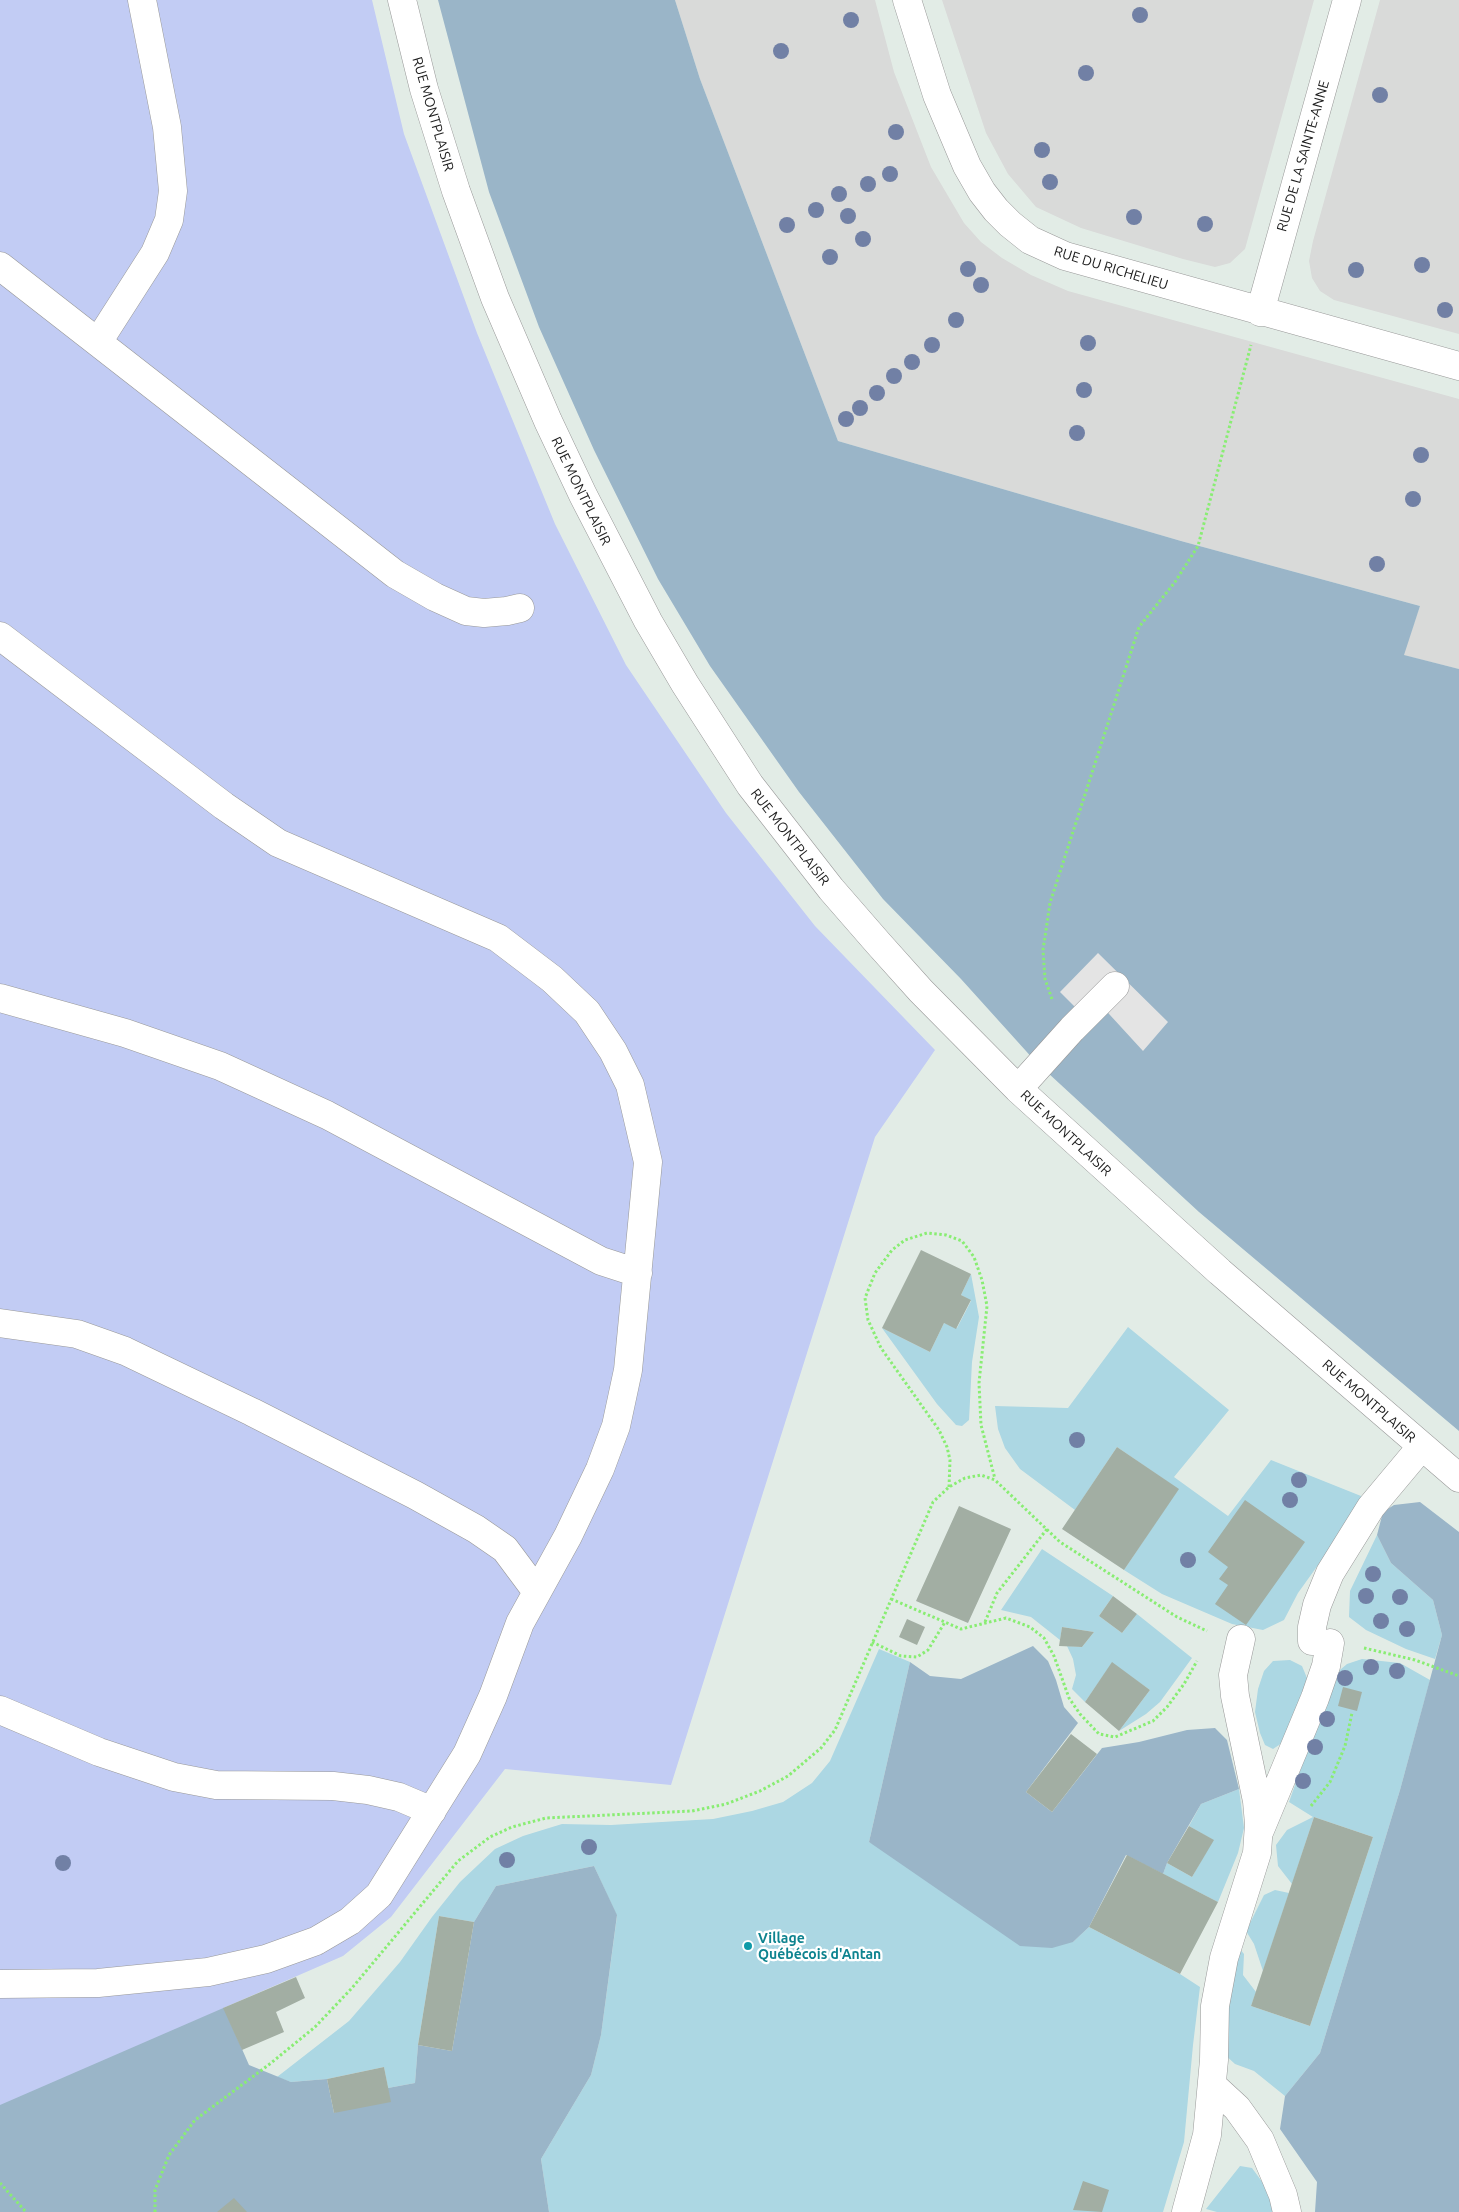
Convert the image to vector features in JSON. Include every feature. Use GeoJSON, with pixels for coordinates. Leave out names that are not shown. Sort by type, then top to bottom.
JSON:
{"type":"FeatureCollection","features":[{"type":"Feature","properties":{"kind":"street"},"geometry":{"type":"LineString","coordinates":[[98,342],[155,253],[169,220],[173,191],[167,127],[142,0]]}},
{"type":"Feature","properties":{"kind":"street","name":"RUE MONTPLAISIR"},"geometry":{"type":"LineString","coordinates":[[402,0],[440,144],[495,298],[548,421],[582,495],[648,621],[685,684],[750,785],[831,889],[920,991],[1018,1089],[1206,1259],[1459,1478]]}},
{"type":"Feature","properties":{"kind":"street","name":"RUE DU RICHELIEU"},"geometry":{"type":"LineString","coordinates":[[907,0],[937,95],[952,134],[982,192],[1010,224],[1030,240],[1065,256],[1260,312],[1459,366]]}},
{"type":"Feature","properties":{"kind":"street","name":"RUE DE LA SAINTE-ANNE"},"geometry":{"type":"LineString","coordinates":[[1260,312],[1347,0]]}},
{"type":"Feature","properties":{"kind":"street"},"geometry":{"type":"LineString","coordinates":[[0,266],[395,574],[435,597],[466,610],[484,613],[520,608]]}},
{"type":"Feature","properties":{"kind":"street"},"geometry":{"type":"LineString","coordinates":[[0,636],[224,806],[278,843],[498,938],[552,979],[588,1012],[613,1051],[630,1084],[648,1162],[628,1370],[616,1426],[600,1469],[572,1528],[520,1623],[494,1696],[467,1754],[379,1895],[350,1921],[316,1941],[266,1959],[208,1972],[98,1983],[0,1984]]}},
{"type":"Feature","properties":{"kind":"street"},"geometry":{"type":"LineString","coordinates":[[1018,1089],[1072,1029],[1116,986]]}},
{"type":"Feature","properties":{"kind":"street"},"geometry":{"type":"LineString","coordinates":[[0,998],[125,1033],[220,1066],[328,1115],[438,1172],[601,1261],[626,1270],[638,1272]]}},
{"type":"Feature","properties":{"kind":"street"},"geometry":{"type":"LineString","coordinates":[[0,1323],[77,1334],[93,1339],[125,1351],[252,1412],[415,1495],[476,1529],[505,1549],[537,1592]]}},
{"type":"Feature","properties":{"kind":"street"},"geometry":{"type":"LineString","coordinates":[[1258,1836],[1315,1698],[1326,1666],[1321,1642],[1312,1627],[1317,1605],[1330,1573],[1371,1507],[1422,1446]]}},
{"type":"Feature","properties":{"kind":"street"},"geometry":{"type":"LineString","coordinates":[[1186,2212],[1208,2135],[1215,2006],[1224,1958],[1257,1853],[1257,1801],[1235,1696],[1233,1674],[1241,1639]]}},
{"type":"Feature","properties":{"kind":"street"},"geometry":{"type":"LineString","coordinates":[[0,1710],[99,1752],[174,1777],[216,1785],[333,1786],[368,1790],[399,1797],[432,1811]]}},
{"type":"Feature","properties":{"kind":"street"},"geometry":{"type":"LineString","coordinates":[[1212,2085],[1238,2108],[1260,2140],[1282,2194],[1287,2212]]}},
{"type":"Feature","properties":{"kind":"path"},"geometry":{"type":"LineString","coordinates":[[1072,1029],[1052,999],[1044,979],[1043,950],[1050,903],[1139,627],[1175,582],[1198,546],[1252,342]]}},
{"type":"Feature","properties":{"kind":"path"},"geometry":{"type":"LineString","coordinates":[[948,1487],[950,1460],[943,1439],[939,1430],[882,1348],[868,1320],[865,1298],[875,1273],[892,1250],[905,1240],[927,1234],[946,1235],[962,1242],[974,1257],[982,1280],[987,1306],[979,1383],[981,1425],[995,1480]]}},
{"type":"Feature","properties":{"kind":"path"},"geometry":{"type":"LineString","coordinates":[[155,2212],[155,2190],[169,2154],[195,2120],[271,2063],[315,2027],[352,1988],[458,1861],[490,1837],[512,1827],[546,1818],[692,1811],[726,1804],[760,1791],[788,1776],[821,1748],[835,1730],[933,1502],[948,1487],[965,1478],[982,1476],[995,1480],[1060,1542],[1177,1617],[1212,1634],[1241,1639]]}},
{"type":"Feature","properties":{"kind":"path"},"geometry":{"type":"LineString","coordinates":[[984,1623],[997,1593],[1020,1561],[1047,1529]]}},
{"type":"Feature","properties":{"kind":"path"},"geometry":{"type":"LineString","coordinates":[[891,1599],[961,1629],[1006,1618],[1030,1627],[1044,1638],[1054,1656],[1069,1698],[1080,1714],[1099,1734],[1115,1737],[1153,1721],[1167,1707],[1184,1684],[1198,1659]]}},
{"type":"Feature","properties":{"kind":"path"},"geometry":{"type":"LineString","coordinates":[[872,1642],[901,1656],[917,1657],[928,1650],[945,1622]]}},
{"type":"Feature","properties":{"kind":"path"},"geometry":{"type":"LineString","coordinates":[[1321,1642],[1360,1646],[1415,1660],[1459,1676]]}},
{"type":"Feature","properties":{"kind":"path"},"geometry":{"type":"LineString","coordinates":[[0,2183],[26,2212]]}},
{"type":"Feature","properties":{"kind":"shaded area"},"geometry":{"type":"Polygon","coordinates":[[[0,0],[372,0],[404,134],[477,333],[555,524],[626,665],[726,813],[815,926],[935,1050],[875,1137],[671,1785],[505,1769],[391,1917],[343,1956],[0,2105],[0,0]]]}},
{"type":"Feature","properties":{"kind":"shaded area"},"geometry":{"type":"Polygon","coordinates":[[[438,0],[675,0],[700,79],[838,441],[1181,541],[1420,606],[1404,655],[1459,669],[1459,1431],[1199,1212],[1035,1061],[961,979],[883,899],[799,792],[710,666],[658,579],[594,450],[539,327],[489,192],[438,0]]]}},
{"type":"Feature","properties":{"kind":"shaded area"},"geometry":{"type":"Polygon","coordinates":[[[675,0],[875,0],[894,72],[931,167],[964,223],[981,242],[1002,258],[1031,275],[1068,291],[1459,399],[1459,669],[1403,655],[1420,606],[1181,541],[838,441],[700,79],[675,0]]]}},
{"type":"Feature","properties":{"kind":"shaded area"},"geometry":{"type":"Polygon","coordinates":[[[942,0],[1314,0],[1245,249],[1230,263],[1215,267],[1081,228],[1036,207],[1008,174],[986,133],[942,0]]]}},
{"type":"Feature","properties":{"kind":"shaded area"},"geometry":{"type":"Polygon","coordinates":[[[1380,0],[1459,0],[1459,334],[1334,300],[1320,291],[1312,278],[1309,261],[1313,241],[1380,0]]]}},
{"type":"Feature","properties":{"kind":"shaded area"},"geometry":{"type":"Polygon","coordinates":[[[1098,953],[1168,1022],[1143,1051],[1099,1003],[1085,1017],[1060,992],[1098,953]]]}},
{"type":"Feature","properties":{"kind":"shaded area"},"geometry":{"type":"Polygon","coordinates":[[[971,1274],[979,1317],[972,1362],[969,1420],[962,1426],[956,1425],[937,1404],[882,1328],[930,1352],[944,1323],[957,1328],[971,1301],[961,1295],[971,1274]]]}},
{"type":"Feature","properties":{"kind":"shaded area"},"geometry":{"type":"Polygon","coordinates":[[[1128,1327],[1229,1410],[1174,1477],[1228,1516],[1271,1460],[1366,1498],[1298,1593],[1284,1620],[1263,1630],[1232,1624],[1162,1594],[1124,1570],[1178,1489],[1117,1447],[1075,1510],[1020,1469],[1005,1448],[998,1429],[995,1406],[1068,1408],[1128,1327]]]}},
{"type":"Feature","properties":{"kind":"shaded area"},"geometry":{"type":"Polygon","coordinates":[[[1420,1502],[1459,1532],[1459,2212],[1315,2212],[1317,2182],[1280,2129],[1285,2096],[1320,2053],[1400,1790],[1442,1635],[1433,1600],[1391,1563],[1377,1535],[1383,1512],[1394,1505],[1420,1502]]]}},
{"type":"Feature","properties":{"kind":"shaded area"},"geometry":{"type":"Polygon","coordinates":[[[1377,1535],[1391,1563],[1433,1600],[1442,1635],[1435,1659],[1406,1649],[1366,1630],[1349,1617],[1350,1591],[1377,1535]]]}},
{"type":"Feature","properties":{"kind":"shaded area"},"geometry":{"type":"Polygon","coordinates":[[[1042,1549],[1113,1596],[1099,1616],[1122,1633],[1137,1614],[1192,1658],[1160,1702],[1146,1714],[1119,1731],[1150,1690],[1112,1663],[1085,1702],[1072,1689],[1076,1675],[1073,1659],[1067,1646],[1082,1647],[1094,1632],[1062,1627],[1060,1640],[1031,1617],[1001,1610],[1042,1549]]]}},
{"type":"Feature","properties":{"kind":"shaded area"},"geometry":{"type":"Polygon","coordinates":[[[1033,1646],[1048,1661],[1064,1707],[1078,1723],[1026,1792],[1052,1812],[1102,1748],[1139,1742],[1187,1730],[1215,1728],[1227,1740],[1239,1789],[1201,1804],[1167,1863],[1163,1874],[1126,1855],[1089,1927],[1073,1942],[1052,1948],[1020,1946],[869,1842],[910,1662],[930,1676],[961,1679],[1033,1646]]]}},
{"type":"Feature","properties":{"kind":"shaded area"},"geometry":{"type":"Polygon","coordinates":[[[879,1649],[910,1662],[869,1842],[1073,1942],[1089,1927],[1180,1974],[1200,1987],[1184,2142],[1163,2212],[549,2212],[541,2159],[591,2075],[601,2035],[617,1916],[594,1866],[496,1886],[474,1922],[439,1916],[418,2045],[415,2083],[388,2088],[384,2067],[327,2079],[291,2082],[277,2077],[349,2021],[400,1962],[460,1882],[495,1849],[523,1836],[562,1824],[611,1825],[713,1819],[752,1811],[783,1802],[812,1783],[830,1761],[879,1649]]]}},
{"type":"Feature","properties":{"kind":"shaded area"},"geometry":{"type":"Polygon","coordinates":[[[1362,1659],[1400,1663],[1430,1680],[1400,1790],[1320,2053],[1285,2096],[1254,2071],[1235,2064],[1223,2053],[1230,1976],[1239,1948],[1244,1954],[1243,1975],[1256,1992],[1251,2006],[1310,2026],[1373,1837],[1314,1817],[1292,1884],[1278,1866],[1276,1845],[1287,1830],[1313,1817],[1289,1802],[1334,1675],[1347,1664],[1362,1659]]]}},
{"type":"Feature","properties":{"kind":"shaded area"},"geometry":{"type":"Polygon","coordinates":[[[1290,1660],[1302,1666],[1307,1678],[1295,1717],[1282,1743],[1273,1749],[1265,1745],[1260,1733],[1255,1712],[1258,1689],[1264,1671],[1273,1661],[1290,1660]]]}},
{"type":"Feature","properties":{"kind":"shaded area"},"geometry":{"type":"Polygon","coordinates":[[[1239,1789],[1244,1828],[1238,1853],[1218,1902],[1163,1874],[1167,1863],[1192,1877],[1213,1840],[1189,1826],[1201,1804],[1239,1789]]]}},
{"type":"Feature","properties":{"kind":"shaded area"},"geometry":{"type":"Polygon","coordinates":[[[594,1866],[617,1915],[601,2035],[591,2075],[541,2159],[549,2212],[0,2212],[0,1994],[206,1982],[224,2008],[249,2065],[291,2082],[327,2079],[334,2113],[388,2088],[415,2083],[418,2045],[452,2051],[474,1922],[496,1886],[594,1866]]]}},
{"type":"Feature","properties":{"kind":"shaded area"},"geometry":{"type":"Polygon","coordinates":[[[1275,1890],[1289,1893],[1263,1971],[1254,1944],[1246,1931],[1264,1895],[1275,1890]]]}},
{"type":"Feature","properties":{"kind":"shaded area"},"geometry":{"type":"Polygon","coordinates":[[[1240,2166],[1252,2168],[1263,2183],[1277,2212],[1217,2212],[1206,2209],[1240,2166]]]}},
{"type":"Feature","properties":{"kind":"building"},"geometry":{"type":"Polygon","coordinates":[[[921,1250],[971,1274],[961,1295],[971,1300],[956,1329],[944,1323],[930,1352],[882,1328],[921,1250]]]}},
{"type":"Feature","properties":{"kind":"building"},"geometry":{"type":"Polygon","coordinates":[[[1117,1447],[1179,1489],[1124,1570],[1062,1529],[1117,1447]]]}},
{"type":"Feature","properties":{"kind":"building"},"geometry":{"type":"Polygon","coordinates":[[[1245,1500],[1305,1542],[1246,1625],[1215,1604],[1228,1585],[1219,1579],[1228,1567],[1208,1552],[1245,1500]]]}},
{"type":"Feature","properties":{"kind":"building"},"geometry":{"type":"Polygon","coordinates":[[[959,1506],[1011,1529],[968,1623],[916,1601],[959,1506]]]}},
{"type":"Feature","properties":{"kind":"building"},"geometry":{"type":"Polygon","coordinates":[[[1113,1596],[1137,1614],[1122,1633],[1099,1616],[1113,1596]]]}},
{"type":"Feature","properties":{"kind":"building"},"geometry":{"type":"Polygon","coordinates":[[[907,1619],[925,1627],[917,1645],[899,1637],[907,1619]]]}},
{"type":"Feature","properties":{"kind":"building"},"geometry":{"type":"Polygon","coordinates":[[[1062,1627],[1094,1632],[1082,1647],[1059,1646],[1062,1627]]]}},
{"type":"Feature","properties":{"kind":"building"},"geometry":{"type":"Polygon","coordinates":[[[1112,1662],[1150,1690],[1119,1731],[1085,1702],[1112,1662]]]}},
{"type":"Feature","properties":{"kind":"building"},"geometry":{"type":"Polygon","coordinates":[[[1343,1687],[1362,1692],[1357,1711],[1338,1706],[1343,1687]]]}},
{"type":"Feature","properties":{"kind":"building"},"geometry":{"type":"Polygon","coordinates":[[[1071,1734],[1097,1754],[1052,1812],[1026,1792],[1071,1734]]]}},
{"type":"Feature","properties":{"kind":"building"},"geometry":{"type":"Polygon","coordinates":[[[1314,1817],[1373,1837],[1310,2026],[1251,2006],[1314,1817]]]}},
{"type":"Feature","properties":{"kind":"building"},"geometry":{"type":"Polygon","coordinates":[[[1189,1826],[1214,1840],[1192,1877],[1167,1863],[1189,1826]]]}},
{"type":"Feature","properties":{"kind":"building"},"geometry":{"type":"Polygon","coordinates":[[[1127,1855],[1218,1902],[1180,1974],[1089,1927],[1127,1855]]]}},
{"type":"Feature","properties":{"kind":"building"},"geometry":{"type":"Polygon","coordinates":[[[439,1916],[474,1922],[452,2051],[418,2045],[439,1916]]]}},
{"type":"Feature","properties":{"kind":"building"},"geometry":{"type":"Polygon","coordinates":[[[296,1977],[305,1998],[276,2012],[284,2032],[242,2050],[223,2008],[296,1977]]]}},
{"type":"Feature","properties":{"kind":"building"},"geometry":{"type":"Polygon","coordinates":[[[384,2067],[391,2102],[334,2113],[327,2079],[384,2067]]]}},
{"type":"Feature","properties":{"kind":"building"},"geometry":{"type":"Polygon","coordinates":[[[1083,2181],[1109,2190],[1102,2212],[1073,2210],[1083,2181]]]}},
{"type":"Feature","properties":{"kind":"building"},"geometry":{"type":"Polygon","coordinates":[[[234,2198],[247,2212],[217,2212],[234,2198]]]}},
{"type":"Feature","properties":{"kind":"place","name":"Village Québécois d'Antan"},"geometry":{"type":"Point","coordinates":[748,1946]}}]}
